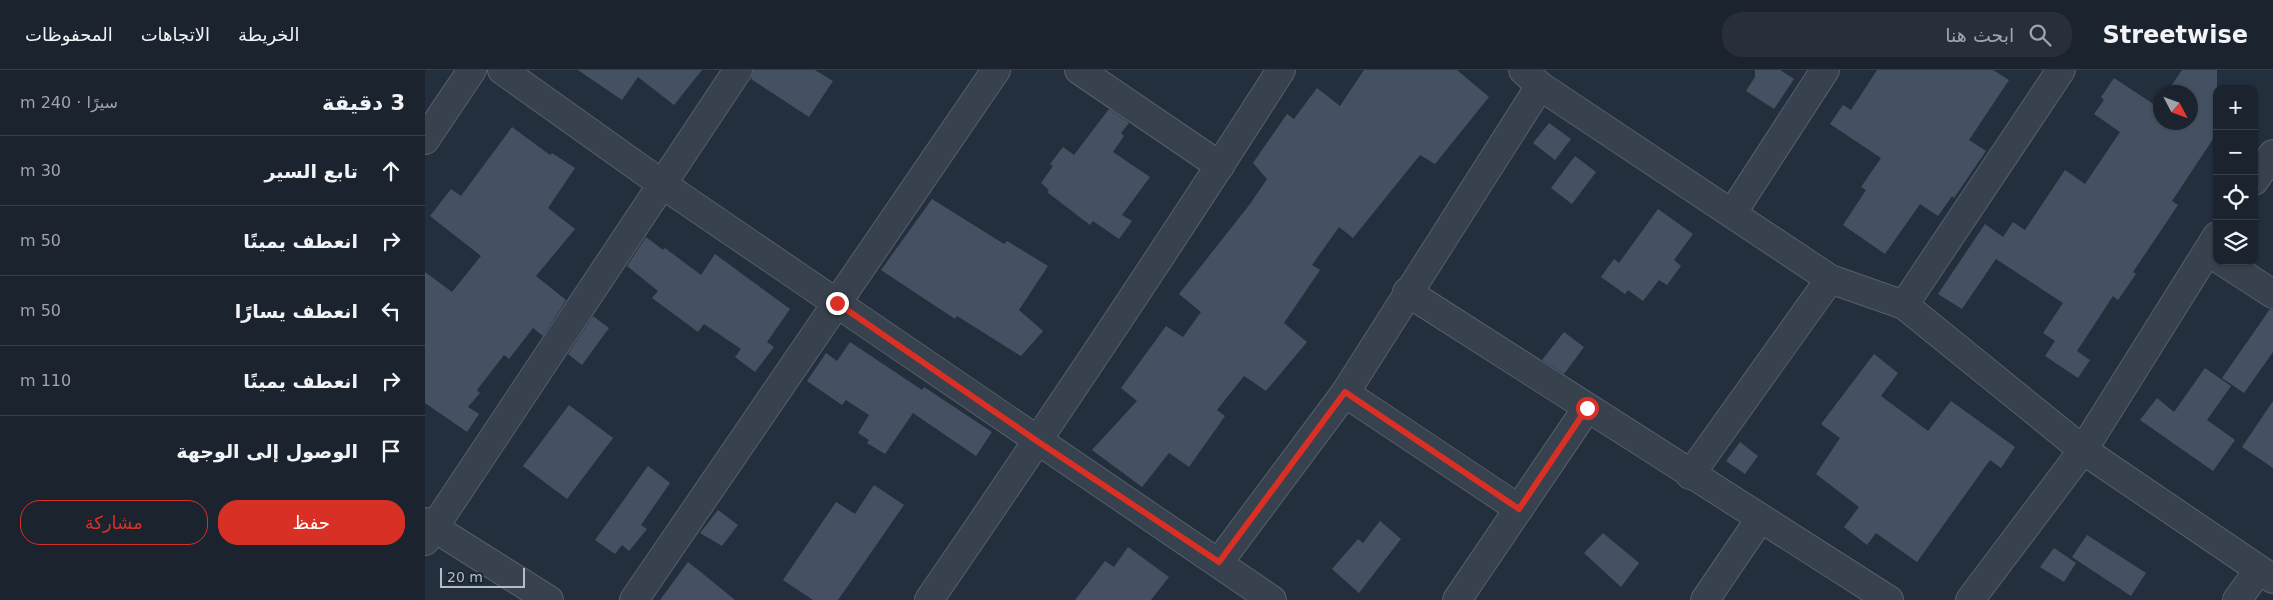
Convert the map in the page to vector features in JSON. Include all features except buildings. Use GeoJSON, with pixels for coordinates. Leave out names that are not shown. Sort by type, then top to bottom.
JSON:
{"type":"FeatureCollection","features":[{"type":"Feature","properties":{"kind":"street"},"geometry":{"type":"LineString","coordinates":[[425,140],[472,70]]}},
{"type":"Feature","properties":{"kind":"street"},"geometry":{"type":"LineString","coordinates":[[503,70],[662,184],[1037,441],[1219,562],[1272,600]]}},
{"type":"Feature","properties":{"kind":"street"},"geometry":{"type":"LineString","coordinates":[[549,600],[428,530],[737,70]]}},
{"type":"Feature","properties":{"kind":"street"},"geometry":{"type":"LineString","coordinates":[[634,600],[997,70]]}},
{"type":"Feature","properties":{"kind":"street"},"geometry":{"type":"LineString","coordinates":[[1079,70],[1220,166]]}},
{"type":"Feature","properties":{"kind":"street"},"geometry":{"type":"LineString","coordinates":[[929,600],[1220,166],[1281,70]]}},
{"type":"Feature","properties":{"kind":"street"},"geometry":{"type":"LineString","coordinates":[[1733,212],[1825,70]]}},
{"type":"Feature","properties":{"kind":"street"},"geometry":{"type":"LineString","coordinates":[[1904,305],[2061,70]]}},
{"type":"Feature","properties":{"kind":"street"},"geometry":{"type":"LineString","coordinates":[[1219,562],[1345,392],[1407,292],[1531,78],[1830,279],[1904,305],[2083,450],[2266,575],[2237,600]]}},
{"type":"Feature","properties":{"kind":"street"},"geometry":{"type":"LineString","coordinates":[[2258,175],[2273,154]]}},
{"type":"Feature","properties":{"kind":"street"},"geometry":{"type":"LineString","coordinates":[[1970,600],[2083,450],[2213,254]]}},
{"type":"Feature","properties":{"kind":"street"},"geometry":{"type":"LineString","coordinates":[[2234,265],[2273,294]]}},
{"type":"Feature","properties":{"kind":"street"},"geometry":{"type":"LineString","coordinates":[[1690,475],[1830,279]]}},
{"type":"Feature","properties":{"kind":"street"},"geometry":{"type":"LineString","coordinates":[[1407,292],[1690,475],[1889,600]]}},
{"type":"Feature","properties":{"kind":"street"},"geometry":{"type":"LineString","coordinates":[[1345,392],[1519,509]]}},
{"type":"Feature","properties":{"kind":"street"},"geometry":{"type":"LineString","coordinates":[[1457,600],[1587,408]]}},
{"type":"Feature","properties":{"kind":"street"},"geometry":{"type":"LineString","coordinates":[[1705,600],[1760,519]]}},
{"type":"Feature","properties":{"kind":"route"},"geometry":{"type":"LineString","coordinates":[[837,303],[1037,441],[1219,562],[1345,392],[1519,509],[1587,408]]}}]}
